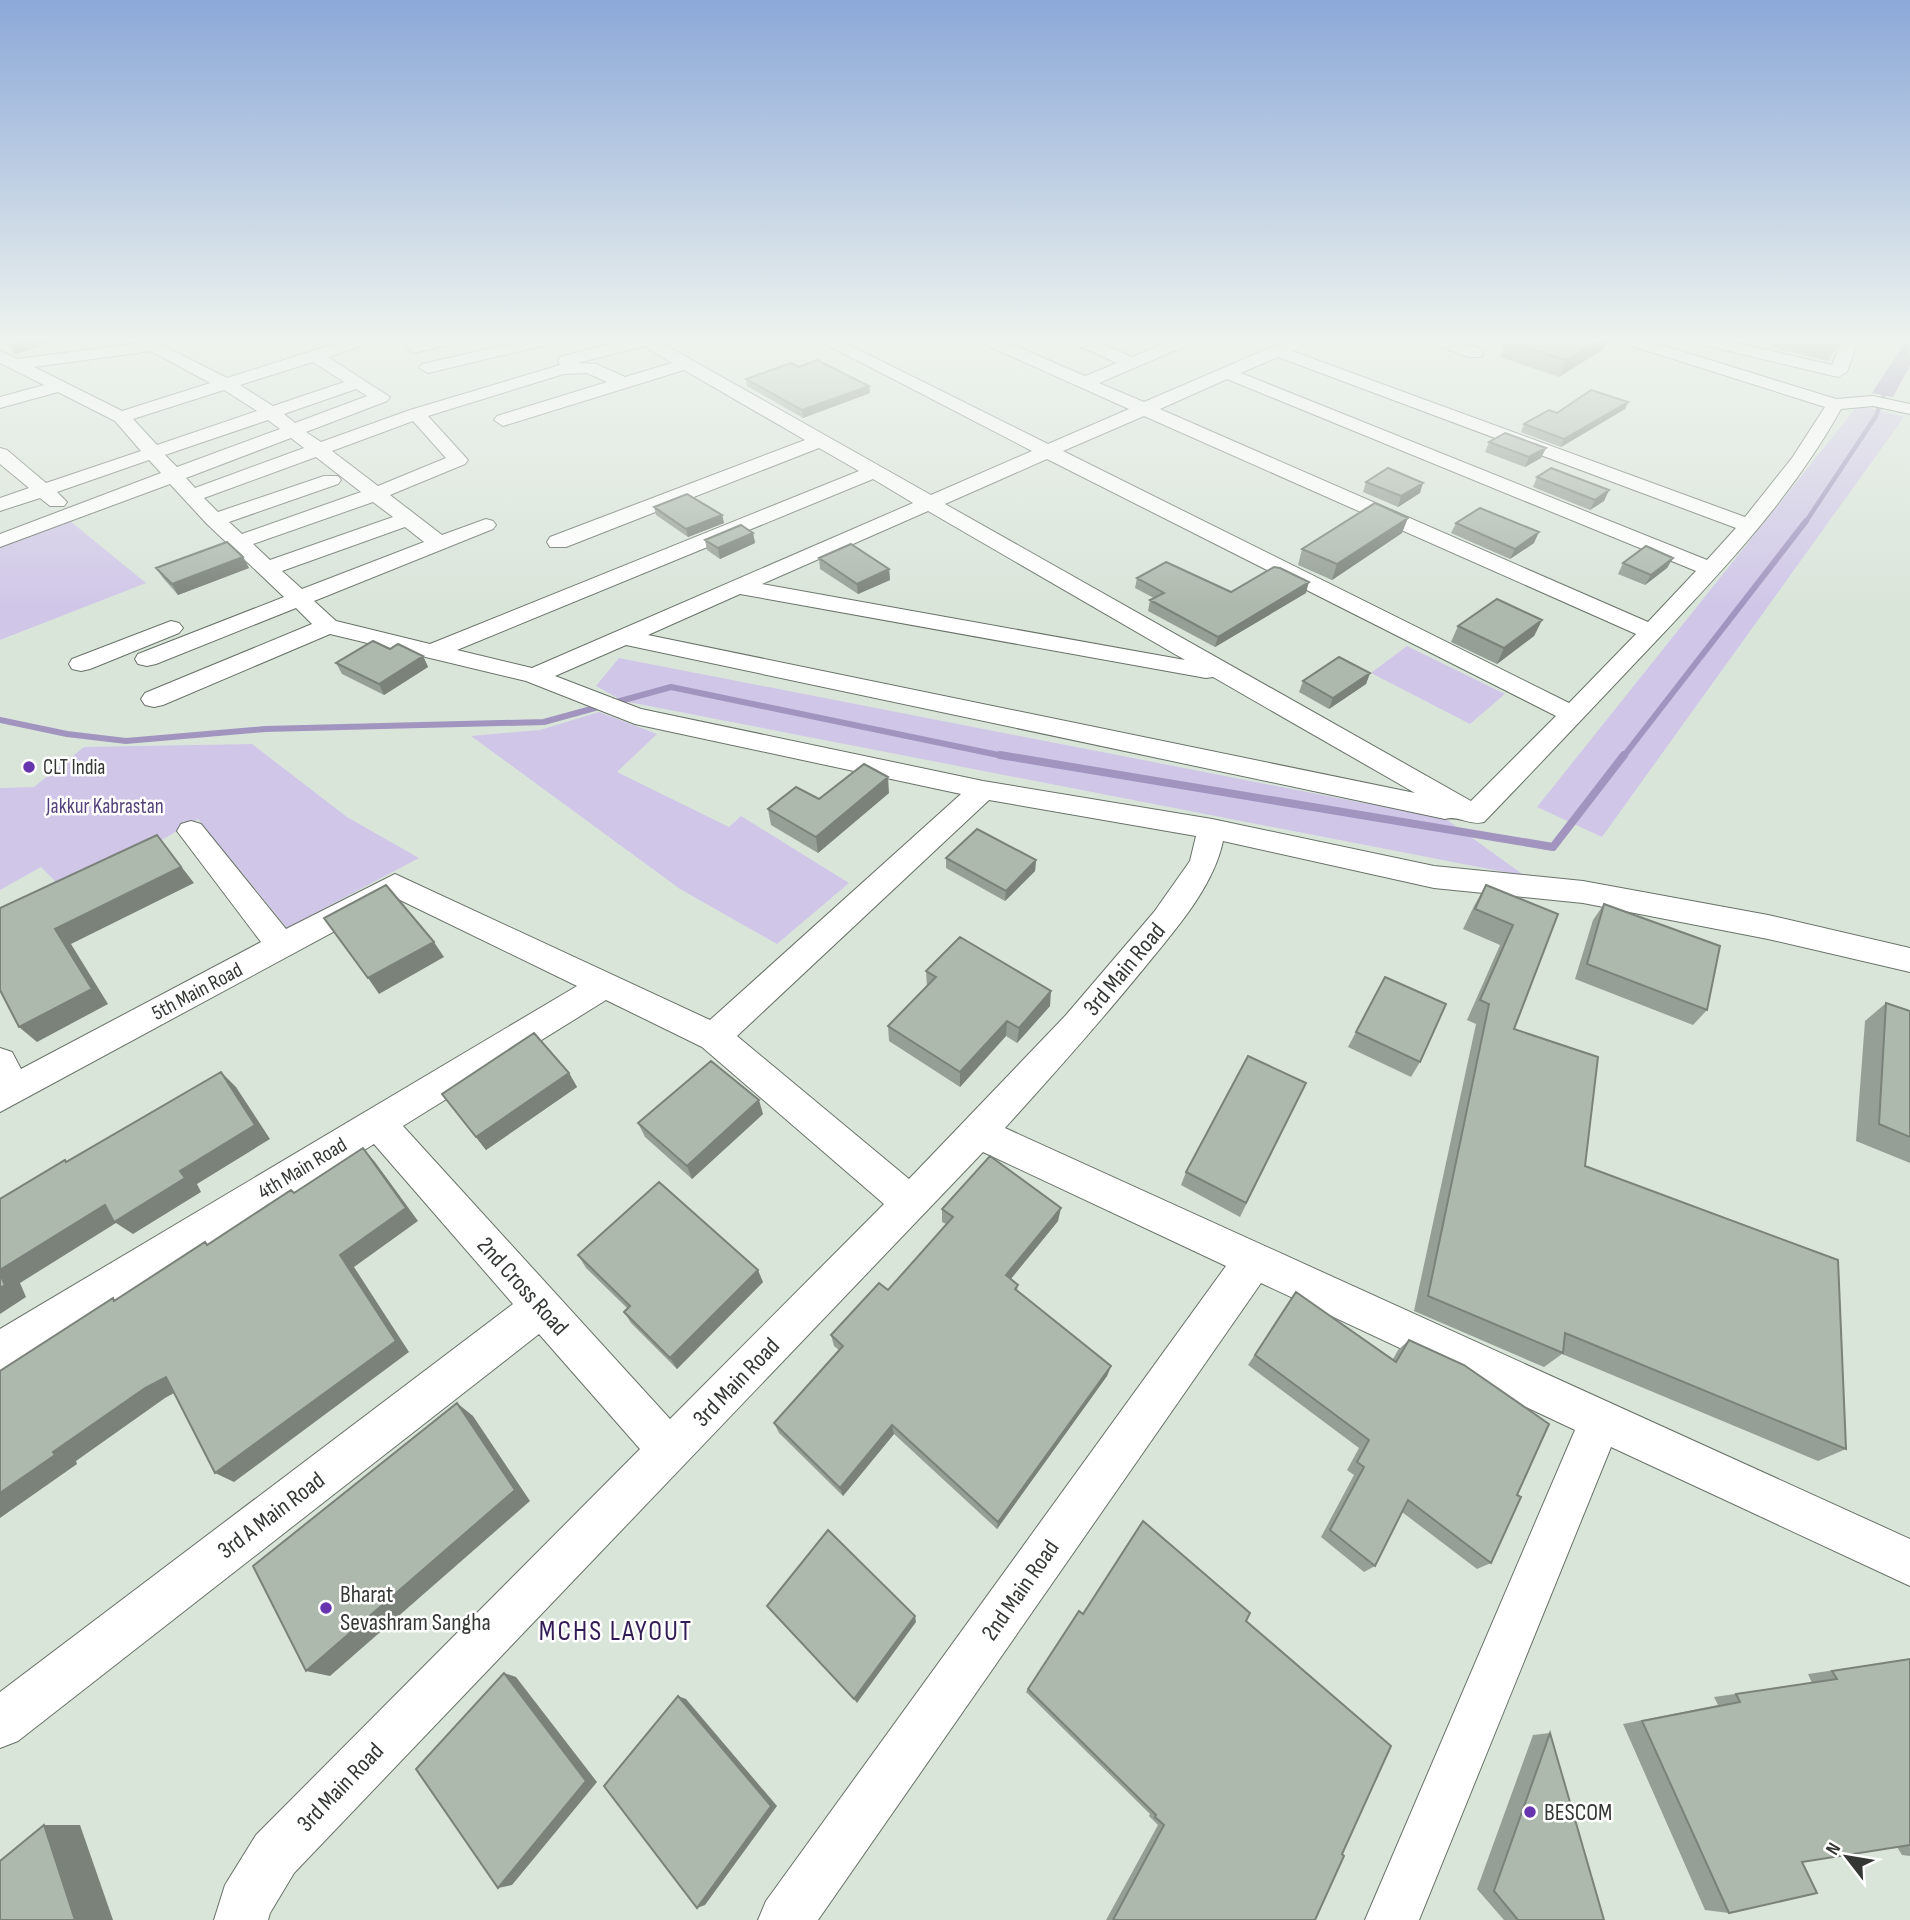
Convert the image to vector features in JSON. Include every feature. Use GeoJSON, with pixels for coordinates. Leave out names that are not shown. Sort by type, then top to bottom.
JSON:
{"type":"FeatureCollection","features":[{"type":"Feature","properties":{"kind":"street"},"geometry":{"type":"LineString","coordinates":[[130,428],[214,520],[328,626],[534,676],[635,716],[983,790],[1212,829],[1434,877],[1583,892],[1768,928],[1910,960]]}},
{"type":"Feature","properties":{"kind":"street"},"geometry":{"type":"LineString","coordinates":[[0,505],[227,428]]}},
{"type":"Feature","properties":{"kind":"street"},"geometry":{"type":"LineString","coordinates":[[289,428],[439,543]]}},
{"type":"Feature","properties":{"kind":"street"},"geometry":{"type":"LineString","coordinates":[[0,541],[306,428]]}},
{"type":"Feature","properties":{"kind":"street"},"geometry":{"type":"LineString","coordinates":[[191,496],[381,428]]}},
{"type":"Feature","properties":{"kind":"street"},"geometry":{"type":"LineString","coordinates":[[238,542],[376,494],[458,460],[428,428]]}},
{"type":"Feature","properties":{"kind":"street"},"geometry":{"type":"LineString","coordinates":[[796,428],[1474,815]]}},
{"type":"Feature","properties":{"kind":"street"},"geometry":{"type":"LineString","coordinates":[[1001,428],[1574,715]]}},
{"type":"Feature","properties":{"kind":"street"},"geometry":{"type":"LineString","coordinates":[[534,676],[1101,428]]}},
{"type":"Feature","properties":{"kind":"street"},"geometry":{"type":"LineString","coordinates":[[1190,428],[1651,632]]}},
{"type":"Feature","properties":{"kind":"street"},"geometry":{"type":"LineString","coordinates":[[1361,428],[1710,569]]}},
{"type":"Feature","properties":{"kind":"street"},"geometry":{"type":"LineString","coordinates":[[1485,428],[1750,526]]}},
{"type":"Feature","properties":{"kind":"street"},"geometry":{"type":"LineString","coordinates":[[1474,815],[1574,715],[1750,526],[1799,464],[1821,428]]}},
{"type":"Feature","properties":{"kind":"street"},"geometry":{"type":"LineString","coordinates":[[558,542],[819,441]]}},
{"type":"Feature","properties":{"kind":"street"},"geometry":{"type":"LineString","coordinates":[[0,454],[71,514]]}},
{"type":"Feature","properties":{"kind":"street"},"geometry":{"type":"LineString","coordinates":[[433,652],[874,472]]}},
{"type":"Feature","properties":{"kind":"street"},"geometry":{"type":"LineString","coordinates":[[214,520],[331,480]]}},
{"type":"Feature","properties":{"kind":"street"},"geometry":{"type":"LineString","coordinates":[[147,659],[407,519]]}},
{"type":"Feature","properties":{"kind":"street"},"geometry":{"type":"LineString","coordinates":[[80,664],[283,584],[439,543],[486,525]]}},
{"type":"Feature","properties":{"kind":"street"},"geometry":{"type":"LineString","coordinates":[[739,587],[1230,676]]}},
{"type":"Feature","properties":{"kind":"street"},"geometry":{"type":"LineString","coordinates":[[154,699],[328,626]]}},
{"type":"Feature","properties":{"kind":"street"},"geometry":{"type":"LineString","coordinates":[[624,637],[1474,815]]}},
{"type":"Feature","properties":{"kind":"street"},"geometry":{"type":"LineString","coordinates":[[714,1037],[983,790]]}},
{"type":"Feature","properties":{"kind":"street","name":"3rd Main Road"},"geometry":{"type":"LineString","coordinates":[[241,1920],[244,1903],[275,1854],[978,1133],[1078,1025],[1165,920],[1204,863],[1212,829]]}},
{"type":"Feature","properties":{"kind":"street"},"geometry":{"type":"LineString","coordinates":[[191,831],[282,946]]}},
{"type":"Feature","properties":{"kind":"street","name":"5th Main Road"},"geometry":{"type":"LineString","coordinates":[[5,1083],[282,946],[395,885],[605,985]]}},
{"type":"Feature","properties":{"kind":"street"},"geometry":{"type":"LineString","coordinates":[[605,985],[714,1037],[910,1203]]}},
{"type":"Feature","properties":{"kind":"street","name":"4th Main Road"},"geometry":{"type":"LineString","coordinates":[[0,1352],[605,985]]}},
{"type":"Feature","properties":{"kind":"street","name":"2nd Cross Road"},"geometry":{"type":"LineString","coordinates":[[377,1123],[669,1450]]}},
{"type":"Feature","properties":{"kind":"street"},"geometry":{"type":"LineString","coordinates":[[978,1133],[1910,1563]]}},
{"type":"Feature","properties":{"kind":"street","name":"2nd Main Road"},"geometry":{"type":"LineString","coordinates":[[785,1920],[1254,1260]]}},
{"type":"Feature","properties":{"kind":"street","name":"3rd A Main Road"},"geometry":{"type":"LineString","coordinates":[[0,1723],[542,1307]]}},
{"type":"Feature","properties":{"kind":"street"},"geometry":{"type":"LineString","coordinates":[[1392,1920],[1601,1420]]}},
{"type":"Feature","properties":{"kind":"green space"},"geometry":{"type":"Polygon","coordinates":[[[1840,428],[1896,428],[1602,837],[1537,807],[1840,428]]]}},
{"type":"Feature","properties":{"kind":"green space"},"geometry":{"type":"Polygon","coordinates":[[[70,521],[146,583],[0,640],[0,547],[70,521]]]}},
{"type":"Feature","properties":{"kind":"green space"},"geometry":{"type":"Polygon","coordinates":[[[1407,646],[1505,694],[1470,724],[1371,673],[1407,646]]]}},
{"type":"Feature","properties":{"kind":"green space"},"geometry":{"type":"Polygon","coordinates":[[[619,658],[1446,819],[1525,876],[623,701],[596,686],[619,658]]]}},
{"type":"Feature","properties":{"kind":"green space"},"geometry":{"type":"Polygon","coordinates":[[[599,712],[657,734],[617,772],[729,827],[741,816],[849,883],[777,944],[680,889],[471,736],[540,730],[599,712]]]}},
{"type":"Feature","properties":{"kind":"green space","name":"Jakkur Kabrastan"},"geometry":{"type":"Polygon","coordinates":[[[252,744],[347,817],[419,858],[287,928],[198,819],[68,894],[41,867],[0,890],[0,788],[34,787],[84,747],[252,744]]]}},
{"type":"Feature","properties":{"kind":"building"},"geometry":{"type":"Polygon","coordinates":[[[1534,428],[1584,428],[1564,439],[1534,428]]]}},
{"type":"Feature","properties":{"kind":"building"},"geometry":{"type":"Polygon","coordinates":[[[1505,433],[1546,448],[1529,457],[1489,442],[1505,433]]]}},
{"type":"Feature","properties":{"kind":"building"},"geometry":{"type":"Polygon","coordinates":[[[1388,468],[1423,483],[1401,496],[1366,482],[1388,468]]]}},
{"type":"Feature","properties":{"kind":"building"},"geometry":{"type":"Polygon","coordinates":[[[1551,468],[1609,490],[1595,500],[1537,477],[1551,468]]]}},
{"type":"Feature","properties":{"kind":"building"},"geometry":{"type":"Polygon","coordinates":[[[687,494],[722,515],[686,529],[654,507],[687,494]]]}},
{"type":"Feature","properties":{"kind":"building"},"geometry":{"type":"Polygon","coordinates":[[[1375,503],[1408,518],[1337,564],[1302,549],[1375,503]]]}},
{"type":"Feature","properties":{"kind":"building"},"geometry":{"type":"Polygon","coordinates":[[[1480,508],[1539,532],[1515,549],[1456,523],[1480,508]]]}},
{"type":"Feature","properties":{"kind":"building"},"geometry":{"type":"Polygon","coordinates":[[[741,525],[753,533],[718,548],[705,540],[741,525]]]}},
{"type":"Feature","properties":{"kind":"building"},"geometry":{"type":"Polygon","coordinates":[[[227,542],[243,557],[172,584],[156,568],[227,542]]]}},
{"type":"Feature","properties":{"kind":"building"},"geometry":{"type":"Polygon","coordinates":[[[851,544],[889,569],[857,584],[819,558],[851,544]]]}},
{"type":"Feature","properties":{"kind":"building"},"geometry":{"type":"Polygon","coordinates":[[[1646,546],[1673,558],[1651,575],[1623,563],[1646,546]]]}},
{"type":"Feature","properties":{"kind":"building"},"geometry":{"type":"Polygon","coordinates":[[[1166,562],[1231,592],[1274,567],[1309,582],[1218,637],[1150,600],[1164,593],[1137,578],[1166,562]]]}},
{"type":"Feature","properties":{"kind":"building"},"geometry":{"type":"Polygon","coordinates":[[[1497,599],[1542,620],[1504,648],[1458,626],[1497,599]]]}},
{"type":"Feature","properties":{"kind":"building"},"geometry":{"type":"Polygon","coordinates":[[[373,641],[390,649],[398,644],[423,656],[379,684],[336,663],[373,641]]]}},
{"type":"Feature","properties":{"kind":"building"},"geometry":{"type":"Polygon","coordinates":[[[1339,657],[1370,673],[1333,698],[1303,681],[1339,657]]]}},
{"type":"Feature","properties":{"kind":"building"},"geometry":{"type":"Polygon","coordinates":[[[864,764],[888,777],[816,837],[768,809],[796,787],[819,799],[864,764]]]}},
{"type":"Feature","properties":{"kind":"building"},"geometry":{"type":"Polygon","coordinates":[[[977,829],[1036,860],[1006,891],[946,858],[977,829]]]}},
{"type":"Feature","properties":{"kind":"building"},"geometry":{"type":"Polygon","coordinates":[[[157,835],[181,867],[55,929],[92,989],[19,1027],[0,990],[0,908],[157,835]]]}},
{"type":"Feature","properties":{"kind":"building"},"geometry":{"type":"Polygon","coordinates":[[[386,885],[434,942],[368,978],[324,918],[386,885]]]}},
{"type":"Feature","properties":{"kind":"building"},"geometry":{"type":"Polygon","coordinates":[[[1486,885],[1558,914],[1514,1029],[1598,1057],[1585,1166],[1838,1260],[1846,1449],[1565,1333],[1563,1353],[1428,1296],[1489,1004],[1480,1000],[1513,925],[1475,909],[1486,885]]]}},
{"type":"Feature","properties":{"kind":"building"},"geometry":{"type":"Polygon","coordinates":[[[1604,904],[1720,946],[1707,1010],[1587,964],[1604,904]]]}},
{"type":"Feature","properties":{"kind":"building"},"geometry":{"type":"Polygon","coordinates":[[[960,937],[1051,991],[1019,1028],[1007,1021],[960,1072],[888,1026],[936,977],[926,971],[960,937]]]}},
{"type":"Feature","properties":{"kind":"building"},"geometry":{"type":"Polygon","coordinates":[[[1385,977],[1446,1004],[1420,1062],[1356,1032],[1385,977]]]}},
{"type":"Feature","properties":{"kind":"building"},"geometry":{"type":"Polygon","coordinates":[[[1886,1003],[1910,1011],[1910,1137],[1879,1124],[1886,1003]]]}},
{"type":"Feature","properties":{"kind":"building"},"geometry":{"type":"Polygon","coordinates":[[[534,1033],[569,1073],[476,1137],[442,1094],[534,1033]]]}},
{"type":"Feature","properties":{"kind":"building"},"geometry":{"type":"Polygon","coordinates":[[[1248,1056],[1306,1083],[1246,1203],[1186,1172],[1248,1056]]]}},
{"type":"Feature","properties":{"kind":"building"},"geometry":{"type":"Polygon","coordinates":[[[711,1061],[759,1100],[687,1166],[638,1123],[711,1061]]]}},
{"type":"Feature","properties":{"kind":"building"},"geometry":{"type":"Polygon","coordinates":[[[221,1072],[255,1125],[180,1171],[185,1178],[114,1222],[105,1205],[0,1270],[0,1199],[221,1072]]]}},
{"type":"Feature","properties":{"kind":"building"},"geometry":{"type":"Polygon","coordinates":[[[363,1148],[406,1208],[340,1255],[396,1341],[215,1473],[166,1377],[145,1388],[53,1452],[55,1455],[0,1493],[0,1371],[113,1298],[114,1301],[205,1242],[207,1245],[291,1190],[294,1193],[363,1148]]]}},
{"type":"Feature","properties":{"kind":"building"},"geometry":{"type":"Polygon","coordinates":[[[990,1156],[1061,1208],[1006,1275],[1018,1285],[1015,1289],[1111,1366],[998,1522],[892,1425],[840,1488],[774,1423],[843,1346],[831,1335],[879,1283],[888,1290],[953,1217],[942,1209],[990,1156]]]}},
{"type":"Feature","properties":{"kind":"building"},"geometry":{"type":"Polygon","coordinates":[[[659,1182],[758,1270],[670,1358],[624,1312],[630,1306],[578,1255],[659,1182]]]}},
{"type":"Feature","properties":{"kind":"building"},"geometry":{"type":"Polygon","coordinates":[[[0,1274],[5,1285],[0,1288],[0,1274]]]}},
{"type":"Feature","properties":{"kind":"building"},"geometry":{"type":"Polygon","coordinates":[[[1296,1292],[1396,1362],[1409,1340],[1464,1365],[1549,1424],[1517,1495],[1521,1497],[1491,1563],[1408,1500],[1375,1566],[1330,1530],[1364,1467],[1357,1462],[1369,1440],[1255,1355],[1296,1292]]]}},
{"type":"Feature","properties":{"kind":"building"},"geometry":{"type":"Polygon","coordinates":[[[457,1403],[515,1490],[306,1671],[253,1566],[457,1403]]]}},
{"type":"Feature","properties":{"kind":"building"},"geometry":{"type":"Polygon","coordinates":[[[1143,1521],[1250,1613],[1246,1621],[1391,1746],[1315,1920],[1113,1920],[1164,1825],[1028,1689],[1079,1611],[1083,1614],[1143,1521]]]}},
{"type":"Feature","properties":{"kind":"building"},"geometry":{"type":"Polygon","coordinates":[[[828,1530],[915,1616],[854,1699],[767,1606],[828,1530]]]}},
{"type":"Feature","properties":{"kind":"building"},"geometry":{"type":"Polygon","coordinates":[[[1910,1659],[1910,1845],[1802,1862],[1817,1893],[1729,1913],[1642,1721],[1740,1702],[1736,1694],[1837,1679],[1832,1671],[1910,1659]]]}},
{"type":"Feature","properties":{"kind":"building"},"geometry":{"type":"Polygon","coordinates":[[[504,1673],[586,1781],[498,1888],[416,1769],[504,1673]]]}},
{"type":"Feature","properties":{"kind":"building"},"geometry":{"type":"Polygon","coordinates":[[[678,1696],[771,1806],[697,1908],[604,1786],[678,1696]]]}},
{"type":"Feature","properties":{"kind":"building","name":"BESCOM"},"geometry":{"type":"Polygon","coordinates":[[[1550,1733],[1604,1920],[1518,1920],[1494,1891],[1550,1733]]]}},
{"type":"Feature","properties":{"kind":"building"},"geometry":{"type":"Polygon","coordinates":[[[44,1825],[75,1920],[0,1920],[0,1861],[44,1825]]]}},
{"type":"Feature","properties":{"kind":"waterway"},"geometry":{"type":"LineString","coordinates":[[1805,523],[1868,428]]}},
{"type":"Feature","properties":{"kind":"waterway"},"geometry":{"type":"LineString","coordinates":[[1623,757],[1806,521]]}},
{"type":"Feature","properties":{"kind":"waterway"},"geometry":{"type":"LineString","coordinates":[[0,720],[67,734],[126,741],[265,729],[544,722],[671,687],[1008,757]]}},
{"type":"Feature","properties":{"kind":"waterway"},"geometry":{"type":"LineString","coordinates":[[1000,755],[1553,847],[1624,755]]}},
{"type":"Feature","properties":{"kind":"place","name":"CLT India"},"geometry":{"type":"Point","coordinates":[29,767]}},
{"type":"Feature","properties":{"kind":"place","name":"Bharat Sevashram Sangha"},"geometry":{"type":"Point","coordinates":[326,1608]}},
{"type":"Feature","properties":{"kind":"place","name":"BESCOM"},"geometry":{"type":"Point","coordinates":[1530,1812]}},
{"type":"Feature","properties":{"kind":"district","name":"MCHS LAYOUT"},"geometry":{"type":"Point","coordinates":[616,1630]}}]}
